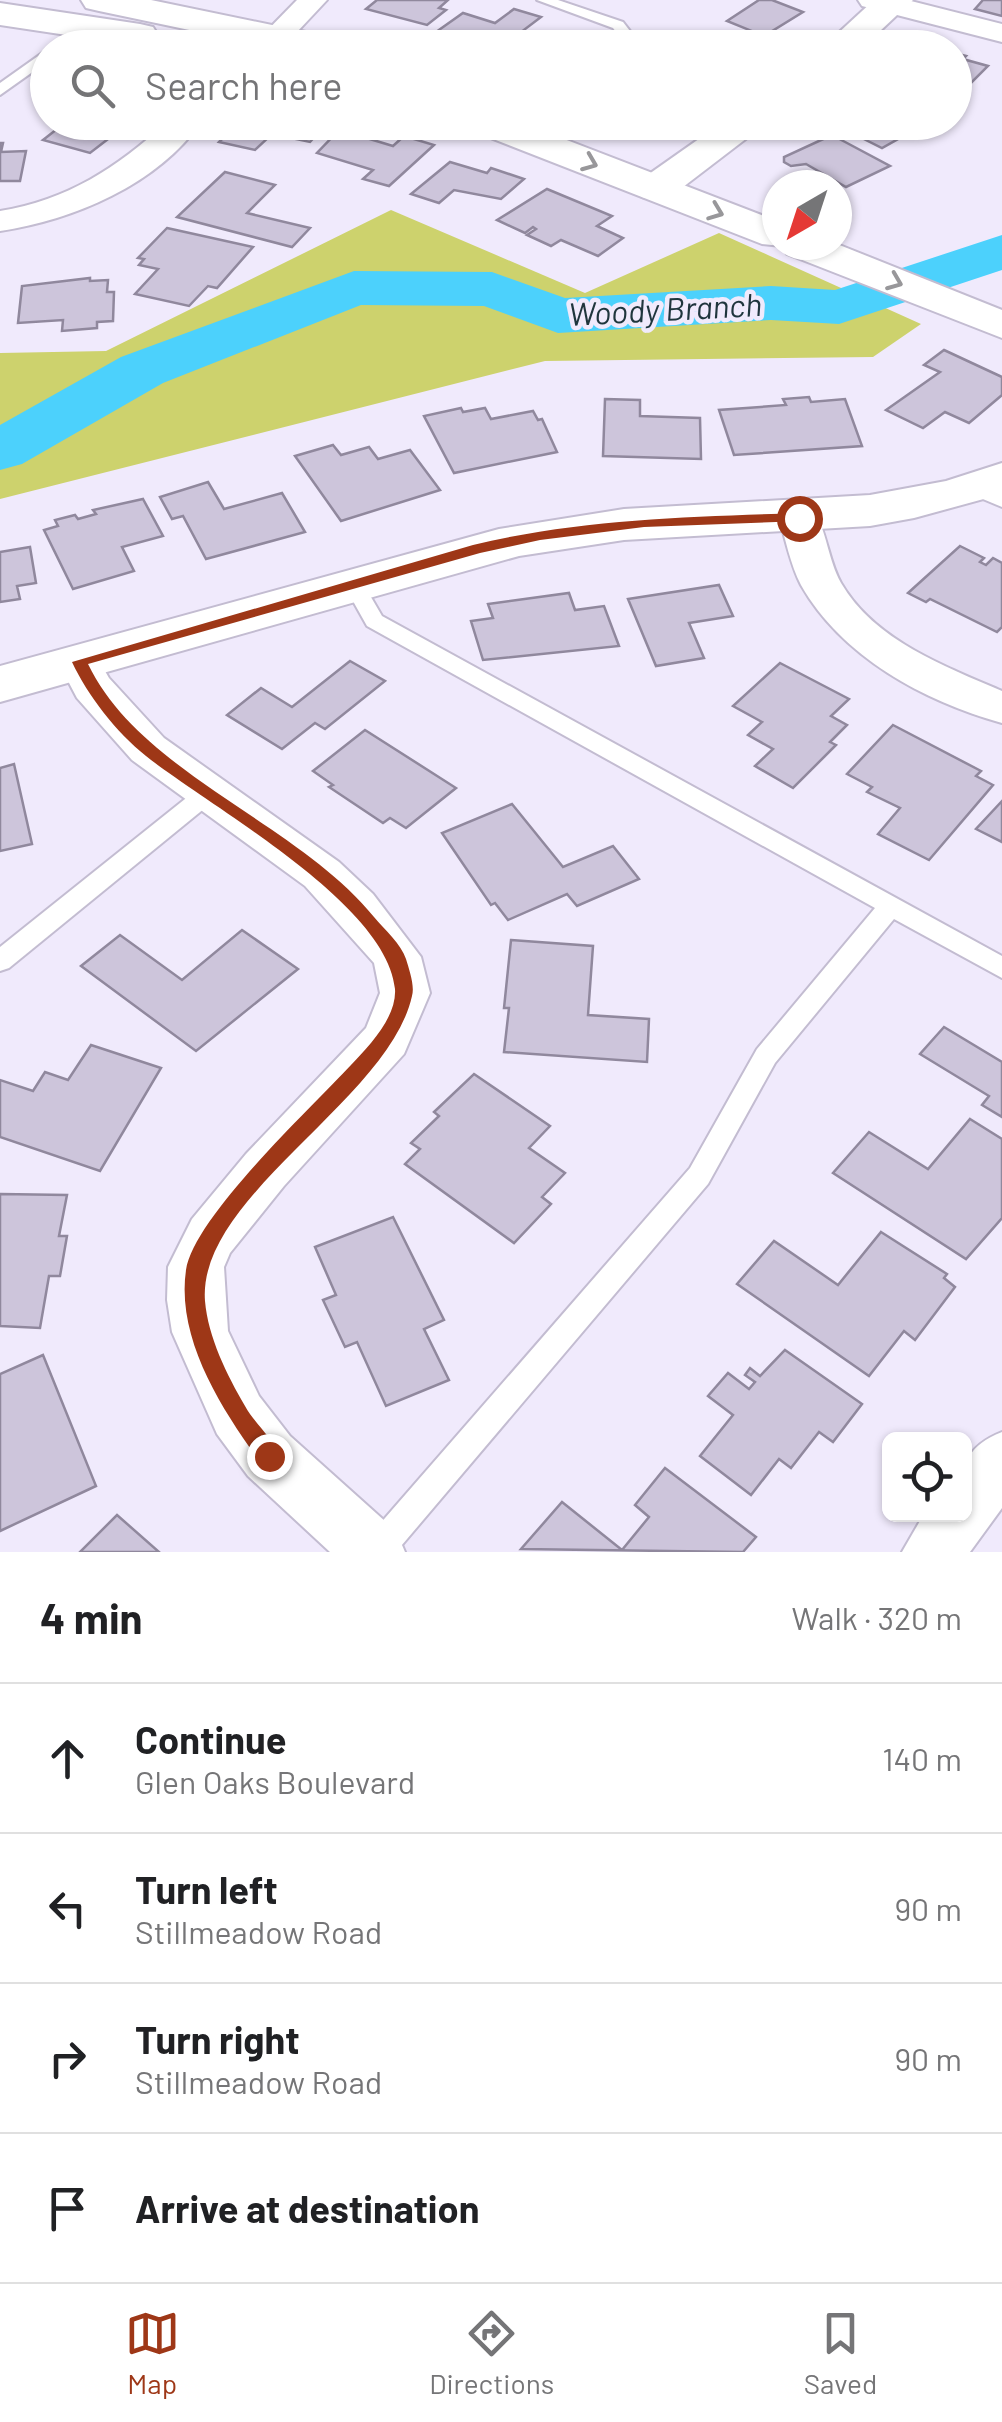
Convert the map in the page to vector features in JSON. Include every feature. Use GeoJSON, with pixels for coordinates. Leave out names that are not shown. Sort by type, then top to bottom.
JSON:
{"type":"FeatureCollection","features":[{"type":"Feature","properties":{"kind":"main road"},"geometry":{"type":"LineString","coordinates":[[858,30],[885,2]]}},
{"type":"Feature","properties":{"kind":"main road"},"geometry":{"type":"LineString","coordinates":[[0,14],[146,30]]}},
{"type":"Feature","properties":{"kind":"main road"},"geometry":{"type":"LineString","coordinates":[[78,24],[110,30]]}},
{"type":"Feature","properties":{"kind":"main road"},"geometry":{"type":"LineString","coordinates":[[546,140],[672,177],[762,198]]}},
{"type":"Feature","properties":{"kind":"main road"},"geometry":{"type":"LineString","coordinates":[[607,140],[762,227]]}},
{"type":"Feature","properties":{"kind":"main road"},"geometry":{"type":"LineString","coordinates":[[672,177],[724,140]]}},
{"type":"Feature","properties":{"kind":"main road"},"geometry":{"type":"LineString","coordinates":[[852,232],[1000,312]]}},
{"type":"Feature","properties":{"kind":"main road"},"geometry":{"type":"LineString","coordinates":[[847,260],[1000,312]]}},
{"type":"Feature","properties":{"kind":"main road"},"geometry":{"type":"LineString","coordinates":[[0,684],[540,535],[644,523],[799,518],[898,509],[992,489]]}},
{"type":"Feature","properties":{"kind":"street"},"geometry":{"type":"LineString","coordinates":[[283,30],[313,0]]}},
{"type":"Feature","properties":{"kind":"street"},"geometry":{"type":"LineString","coordinates":[[885,2],[1002,34]]}},
{"type":"Feature","properties":{"kind":"street"},"geometry":{"type":"LineString","coordinates":[[0,221],[54,212],[88,199],[112,186],[165,140]]}},
{"type":"Feature","properties":{"kind":"street"},"geometry":{"type":"LineString","coordinates":[[799,518],[820,582],[846,618],[902,661],[1002,708]]}},
{"type":"Feature","properties":{"kind":"street"},"geometry":{"type":"LineString","coordinates":[[79,662],[92,687],[148,750],[322,874],[356,907],[396,957],[405,993],[386,1040],[254,1183],[211,1236],[196,1266],[195,1300],[200,1332],[238,1414],[269,1456],[375,1552]]}},
{"type":"Feature","properties":{"kind":"street"},"geometry":{"type":"LineString","coordinates":[[972,1500],[1002,1460]]}},
{"type":"Feature","properties":{"kind":"street"},"geometry":{"type":"LineString","coordinates":[[934,1552],[956,1522]]}},
{"type":"Feature","properties":{"kind":"lane"},"geometry":{"type":"LineString","coordinates":[[544,0],[618,24],[622,30]]}},
{"type":"Feature","properties":{"kind":"lane"},"geometry":{"type":"LineString","coordinates":[[0,90],[30,67]]}},
{"type":"Feature","properties":{"kind":"lane"},"geometry":{"type":"LineString","coordinates":[[354,585],[374,621],[1002,968]]}},
{"type":"Feature","properties":{"kind":"lane"},"geometry":{"type":"LineString","coordinates":[[0,961],[208,793]]}},
{"type":"Feature","properties":{"kind":"lane"},"geometry":{"type":"LineString","coordinates":[[375,1552],[699,1176],[766,1056],[891,906]]}},
{"type":"Feature","properties":{"kind":"green space"},"geometry":{"type":"Polygon","coordinates":[[[391,210],[585,293],[719,233],[762,252],[762,260],[779,260],[921,324],[873,357],[545,361],[0,499],[0,353],[106,351],[391,210]]]}},
{"type":"Feature","properties":{"kind":"building"},"geometry":{"type":"Polygon","coordinates":[[[377,0],[448,0],[439,8],[446,10],[427,25],[366,9],[377,0]]]}},
{"type":"Feature","properties":{"kind":"building"},"geometry":{"type":"Polygon","coordinates":[[[759,0],[772,0],[803,12],[774,30],[749,30],[727,21],[759,0]]]}},
{"type":"Feature","properties":{"kind":"building"},"geometry":{"type":"Polygon","coordinates":[[[983,0],[1002,0],[1002,16],[975,9],[983,0]]]}},
{"type":"Feature","properties":{"kind":"building"},"geometry":{"type":"Polygon","coordinates":[[[514,9],[541,17],[524,30],[439,30],[463,13],[495,23],[514,9]]]}},
{"type":"Feature","properties":{"kind":"building"},"geometry":{"type":"Polygon","coordinates":[[[972,62],[988,66],[972,82],[972,62]]]}},
{"type":"Feature","properties":{"kind":"building"},"geometry":{"type":"Polygon","coordinates":[[[43,140],[107,140],[90,153],[43,140]]]}},
{"type":"Feature","properties":{"kind":"building"},"geometry":{"type":"Polygon","coordinates":[[[221,140],[266,140],[255,150],[221,140]]]}},
{"type":"Feature","properties":{"kind":"building"},"geometry":{"type":"Polygon","coordinates":[[[330,140],[373,140],[393,146],[400,140],[417,140],[434,145],[389,186],[363,179],[373,170],[317,153],[330,140]]]}},
{"type":"Feature","properties":{"kind":"building"},"geometry":{"type":"Polygon","coordinates":[[[821,140],[841,140],[890,166],[852,184],[852,170],[816,170],[806,164],[791,166],[784,162],[784,157],[821,140]]]}},
{"type":"Feature","properties":{"kind":"building"},"geometry":{"type":"Polygon","coordinates":[[[866,140],[896,140],[882,148],[866,140]]]}},
{"type":"Feature","properties":{"kind":"building"},"geometry":{"type":"Polygon","coordinates":[[[0,143],[1,152],[26,151],[20,181],[0,181],[0,143]]]}},
{"type":"Feature","properties":{"kind":"building"},"geometry":{"type":"Polygon","coordinates":[[[450,162],[487,173],[491,168],[524,179],[501,199],[454,190],[439,203],[411,194],[450,162]]]}},
{"type":"Feature","properties":{"kind":"building"},"geometry":{"type":"Polygon","coordinates":[[[225,172],[275,185],[247,213],[310,228],[292,247],[177,217],[225,172]]]}},
{"type":"Feature","properties":{"kind":"building"},"geometry":{"type":"Polygon","coordinates":[[[547,189],[612,216],[597,226],[623,238],[598,256],[561,240],[551,246],[527,235],[536,229],[533,227],[525,233],[497,220],[547,189]]]}},
{"type":"Feature","properties":{"kind":"building"},"geometry":{"type":"Polygon","coordinates":[[[167,228],[253,247],[217,288],[208,286],[189,306],[135,294],[158,269],[139,265],[144,259],[138,258],[167,228]]]}},
{"type":"Feature","properties":{"kind":"building"},"geometry":{"type":"Polygon","coordinates":[[[90,278],[108,280],[107,292],[114,292],[113,321],[97,322],[97,328],[62,331],[63,320],[18,323],[22,286],[90,278]]]}},
{"type":"Feature","properties":{"kind":"building"},"geometry":{"type":"Polygon","coordinates":[[[944,350],[1002,377],[1002,395],[969,423],[945,412],[923,428],[886,410],[940,372],[924,365],[944,350]]]}},
{"type":"Feature","properties":{"kind":"building"},"geometry":{"type":"Polygon","coordinates":[[[809,397],[811,402],[845,399],[862,446],[734,455],[719,410],[786,405],[783,399],[809,397]]]}},
{"type":"Feature","properties":{"kind":"building"},"geometry":{"type":"Polygon","coordinates":[[[605,399],[640,400],[640,416],[700,418],[701,459],[603,456],[605,399]]]}},
{"type":"Feature","properties":{"kind":"building"},"geometry":{"type":"Polygon","coordinates":[[[461,408],[463,412],[485,408],[491,419],[533,411],[538,420],[542,419],[557,452],[454,473],[424,416],[461,408]]]}},
{"type":"Feature","properties":{"kind":"building"},"geometry":{"type":"Polygon","coordinates":[[[333,445],[341,455],[369,447],[378,459],[410,450],[440,490],[341,521],[295,456],[333,445]]]}},
{"type":"Feature","properties":{"kind":"building"},"geometry":{"type":"Polygon","coordinates":[[[208,482],[224,509],[282,493],[305,532],[206,559],[183,516],[172,519],[160,497],[208,482]]]}},
{"type":"Feature","properties":{"kind":"building"},"geometry":{"type":"Polygon","coordinates":[[[143,499],[163,536],[122,547],[134,571],[73,589],[44,530],[58,526],[55,520],[75,515],[78,519],[96,514],[93,510],[143,499]]]}},
{"type":"Feature","properties":{"kind":"building"},"geometry":{"type":"Polygon","coordinates":[[[960,546],[984,558],[980,562],[986,565],[993,558],[1002,563],[1002,627],[997,632],[930,599],[926,602],[908,593],[960,546]]]}},
{"type":"Feature","properties":{"kind":"building"},"geometry":{"type":"Polygon","coordinates":[[[30,547],[36,583],[17,586],[20,599],[0,602],[0,552],[30,547]]]}},
{"type":"Feature","properties":{"kind":"building"},"geometry":{"type":"Polygon","coordinates":[[[719,585],[733,616],[689,623],[704,658],[656,666],[628,599],[719,585]]]}},
{"type":"Feature","properties":{"kind":"building"},"geometry":{"type":"Polygon","coordinates":[[[569,593],[575,610],[604,606],[619,646],[483,660],[471,621],[493,618],[488,604],[569,593]]]}},
{"type":"Feature","properties":{"kind":"building"},"geometry":{"type":"Polygon","coordinates":[[[350,661],[385,681],[325,729],[315,723],[282,749],[227,715],[261,688],[292,707],[350,661]]]}},
{"type":"Feature","properties":{"kind":"building"},"geometry":{"type":"Polygon","coordinates":[[[780,663],[849,699],[831,716],[847,725],[830,742],[836,745],[793,788],[755,766],[773,749],[748,735],[762,722],[733,706],[780,663]]]}},
{"type":"Feature","properties":{"kind":"building"},"geometry":{"type":"Polygon","coordinates":[[[893,725],[981,771],[976,776],[993,785],[929,860],[878,834],[900,808],[867,792],[872,787],[847,774],[893,725]]]}},
{"type":"Feature","properties":{"kind":"building"},"geometry":{"type":"Polygon","coordinates":[[[365,730],[456,788],[406,828],[390,818],[383,823],[329,787],[333,785],[313,771],[365,730]]]}},
{"type":"Feature","properties":{"kind":"building"},"geometry":{"type":"Polygon","coordinates":[[[14,764],[32,844],[0,851],[0,768],[14,764]]]}},
{"type":"Feature","properties":{"kind":"building"},"geometry":{"type":"Polygon","coordinates":[[[1002,801],[1002,842],[976,829],[1002,801]]]}},
{"type":"Feature","properties":{"kind":"building"},"geometry":{"type":"Polygon","coordinates":[[[512,804],[563,867],[613,846],[639,879],[577,906],[567,894],[508,920],[495,903],[491,905],[442,833],[512,804]]]}},
{"type":"Feature","properties":{"kind":"building"},"geometry":{"type":"Polygon","coordinates":[[[242,930],[298,969],[196,1051],[81,966],[120,935],[182,980],[242,930]]]}},
{"type":"Feature","properties":{"kind":"building"},"geometry":{"type":"Polygon","coordinates":[[[511,940],[593,946],[588,1015],[649,1019],[647,1062],[504,1052],[511,940]]]}},
{"type":"Feature","properties":{"kind":"building"},"geometry":{"type":"Polygon","coordinates":[[[944,1027],[1002,1062],[1002,1117],[982,1105],[989,1096],[920,1054],[944,1027]]]}},
{"type":"Feature","properties":{"kind":"building"},"geometry":{"type":"Polygon","coordinates":[[[91,1045],[161,1068],[100,1171],[0,1137],[0,1080],[33,1091],[45,1072],[68,1080],[91,1045]]]}},
{"type":"Feature","properties":{"kind":"building"},"geometry":{"type":"Polygon","coordinates":[[[474,1074],[550,1126],[529,1148],[565,1173],[542,1197],[551,1204],[514,1243],[405,1164],[420,1149],[411,1143],[439,1116],[434,1112],[474,1074]]]}},
{"type":"Feature","properties":{"kind":"building"},"geometry":{"type":"Polygon","coordinates":[[[970,1119],[1002,1139],[1002,1218],[966,1259],[833,1173],[869,1132],[928,1169],[970,1119]]]}},
{"type":"Feature","properties":{"kind":"building"},"geometry":{"type":"Polygon","coordinates":[[[0,1194],[67,1195],[59,1236],[67,1236],[60,1276],[49,1276],[40,1328],[0,1326],[0,1194]]]}},
{"type":"Feature","properties":{"kind":"building"},"geometry":{"type":"Polygon","coordinates":[[[393,1217],[444,1320],[424,1329],[449,1380],[386,1406],[357,1342],[345,1347],[323,1300],[336,1295],[315,1247],[393,1217]]]}},
{"type":"Feature","properties":{"kind":"building"},"geometry":{"type":"Polygon","coordinates":[[[881,1232],[947,1274],[944,1278],[955,1287],[915,1340],[904,1331],[869,1376],[737,1284],[774,1241],[838,1285],[881,1232]]]}},
{"type":"Feature","properties":{"kind":"building"},"geometry":{"type":"Polygon","coordinates":[[[785,1350],[862,1404],[833,1442],[819,1432],[791,1468],[779,1459],[751,1495],[700,1456],[733,1415],[708,1396],[728,1373],[749,1389],[755,1382],[745,1375],[750,1368],[760,1376],[785,1350]]]}},
{"type":"Feature","properties":{"kind":"building"},"geometry":{"type":"Polygon","coordinates":[[[43,1355],[96,1486],[0,1531],[0,1374],[43,1355]]]}},
{"type":"Feature","properties":{"kind":"building"},"geometry":{"type":"Polygon","coordinates":[[[665,1468],[756,1537],[743,1552],[521,1549],[562,1502],[622,1550],[649,1517],[635,1505],[665,1468]]]}},
{"type":"Feature","properties":{"kind":"building"},"geometry":{"type":"Polygon","coordinates":[[[117,1515],[159,1552],[80,1552],[117,1515]]]}},
{"type":"Feature","properties":{"kind":"waterway","name":"Woody Branch"},"geometry":{"type":"LineString","coordinates":[[0,451],[142,370],[354,288],[492,289],[558,316],[771,303],[839,307],[1002,252]]}},
{"type":"Feature","properties":{"kind":"route"},"geometry":{"type":"LineString","coordinates":[[269,1456],[216,1375],[200,1332],[195,1300],[196,1266],[211,1236],[265,1170],[386,1040],[405,993],[396,957],[356,907],[322,874],[148,750],[92,687],[79,662],[540,535],[644,523],[799,518]]}}]}
